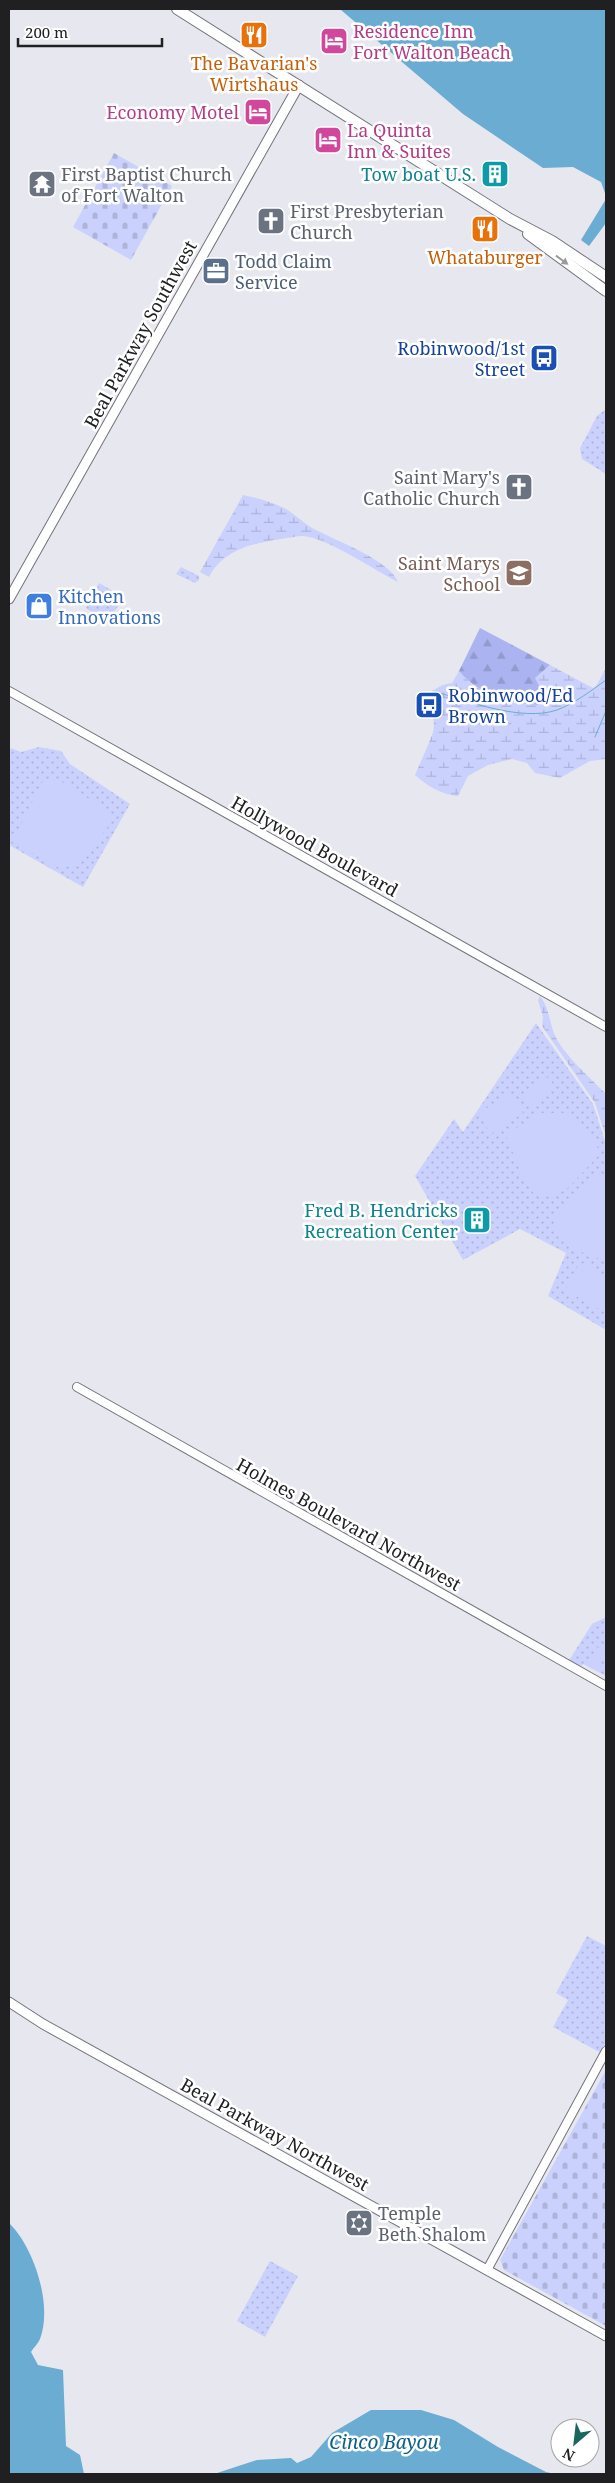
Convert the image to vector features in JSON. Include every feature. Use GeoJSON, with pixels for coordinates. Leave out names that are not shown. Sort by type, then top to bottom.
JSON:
{"type":"FeatureCollection","features":[{"type":"Feature","properties":{"kind":"highway"},"geometry":{"type":"LineString","coordinates":[[177,9],[510,219],[606,291]]}},
{"type":"Feature","properties":{"kind":"highway"},"geometry":{"type":"LineString","coordinates":[[510,219],[552,241],[606,277]]}},
{"type":"Feature","properties":{"kind":"main road","name":"Beal Parkway Southwest"},"geometry":{"type":"LineString","coordinates":[[9,599],[299,85]]}},
{"type":"Feature","properties":{"kind":"main road","name":"Beal Parkway Northwest"},"geometry":{"type":"LineString","coordinates":[[9,2002],[43,2024],[606,2336]]}},
{"type":"Feature","properties":{"kind":"street","name":"Hollywood Boulevard"},"geometry":{"type":"LineString","coordinates":[[9,691],[606,1027]]}},
{"type":"Feature","properties":{"kind":"street","name":"Holmes Boulevard Northwest"},"geometry":{"type":"LineString","coordinates":[[77,1387],[606,1686]]}},
{"type":"Feature","properties":{"kind":"street"},"geometry":{"type":"LineString","coordinates":[[487,2270],[606,2051]]}},
{"type":"Feature","properties":{"kind":"green space"},"geometry":{"type":"Polygon","coordinates":[[[114,153],[172,186],[131,260],[73,227],[114,153]]]}},
{"type":"Feature","properties":{"kind":"green space"},"geometry":{"type":"Polygon","coordinates":[[[606,409],[606,474],[582,459],[580,448],[597,416],[606,409]]]}},
{"type":"Feature","properties":{"kind":"green space"},"geometry":{"type":"Polygon","coordinates":[[[243,495],[269,502],[288,510],[312,528],[373,558],[393,574],[398,582],[326,543],[304,536],[270,541],[240,549],[222,560],[209,577],[200,572],[243,495]]]}},
{"type":"Feature","properties":{"kind":"green space"},"geometry":{"type":"Polygon","coordinates":[[[181,567],[199,576],[199,580],[195,583],[176,574],[181,567]]]}},
{"type":"Feature","properties":{"kind":"green space"},"geometry":{"type":"Polygon","coordinates":[[[99,583],[123,597],[108,624],[86,608],[99,583]]]}},
{"type":"Feature","properties":{"kind":"green space"},"geometry":{"type":"Polygon","coordinates":[[[480,628],[550,665],[536,678],[543,693],[541,705],[518,703],[496,697],[475,686],[459,671],[480,628]]]}},
{"type":"Feature","properties":{"kind":"green space"},"geometry":{"type":"Polygon","coordinates":[[[550,665],[593,688],[606,668],[606,759],[590,761],[560,778],[535,773],[527,763],[512,759],[488,765],[468,776],[458,796],[446,794],[435,789],[415,775],[433,732],[434,724],[431,701],[435,690],[452,683],[459,671],[475,686],[496,697],[518,703],[540,705],[543,693],[535,678],[550,665]]]}},
{"type":"Feature","properties":{"kind":"green space"},"geometry":{"type":"Polygon","coordinates":[[[39,747],[61,751],[70,764],[130,804],[83,887],[9,845],[9,753],[11,748],[21,752],[39,747]]]}},
{"type":"Feature","properties":{"kind":"green space"},"geometry":{"type":"Polygon","coordinates":[[[50,778],[59,780],[116,816],[81,862],[61,869],[12,842],[43,781],[50,778]]]}},
{"type":"Feature","properties":{"kind":"green space"},"geometry":{"type":"Polygon","coordinates":[[[540,996],[544,1001],[553,1031],[559,1043],[575,1063],[606,1094],[606,1137],[595,1103],[542,1026],[543,1017],[538,1000],[540,996]]]}},
{"type":"Feature","properties":{"kind":"green space"},"geometry":{"type":"Polygon","coordinates":[[[536,1023],[593,1104],[606,1144],[606,1330],[548,1296],[566,1253],[520,1229],[463,1260],[415,1176],[454,1119],[463,1132],[536,1023]]]}},
{"type":"Feature","properties":{"kind":"green space"},"geometry":{"type":"Polygon","coordinates":[[[548,1077],[556,1088],[528,1107],[521,1096],[548,1077]]]}},
{"type":"Feature","properties":{"kind":"green space"},"geometry":{"type":"Polygon","coordinates":[[[509,1093],[523,1113],[491,1134],[478,1114],[509,1093]]]}},
{"type":"Feature","properties":{"kind":"green space"},"geometry":{"type":"Polygon","coordinates":[[[538,1113],[564,1113],[585,1128],[601,1153],[569,1187],[552,1197],[534,1194],[522,1176],[506,1135],[538,1113]]]}},
{"type":"Feature","properties":{"kind":"green space"},"geometry":{"type":"Polygon","coordinates":[[[598,1171],[606,1177],[606,1261],[576,1250],[559,1239],[554,1220],[564,1204],[598,1171]]]}},
{"type":"Feature","properties":{"kind":"green space"},"geometry":{"type":"Polygon","coordinates":[[[580,1262],[606,1276],[606,1313],[565,1290],[580,1262]]]}},
{"type":"Feature","properties":{"kind":"green space"},"geometry":{"type":"Polygon","coordinates":[[[606,1617],[606,1676],[583,1664],[580,1668],[568,1662],[592,1624],[606,1617]]]}},
{"type":"Feature","properties":{"kind":"green space"},"geometry":{"type":"Polygon","coordinates":[[[597,1647],[606,1652],[598,1671],[587,1665],[597,1647]]]}},
{"type":"Feature","properties":{"kind":"green space"},"geometry":{"type":"Polygon","coordinates":[[[587,1936],[606,1946],[606,2044],[601,2053],[553,2027],[568,2000],[556,1993],[587,1936]]]}},
{"type":"Feature","properties":{"kind":"green space"},"geometry":{"type":"Polygon","coordinates":[[[606,2070],[606,2326],[504,2270],[500,2260],[606,2070]]]}},
{"type":"Feature","properties":{"kind":"green space"},"geometry":{"type":"Polygon","coordinates":[[[270,2261],[298,2276],[265,2337],[237,2321],[270,2261]]]}},
{"type":"Feature","properties":{"kind":"water"},"geometry":{"type":"Polygon","coordinates":[[[323,9],[606,9],[606,196],[601,182],[573,167],[543,168],[463,114],[341,10],[323,9]]]}},
{"type":"Feature","properties":{"kind":"water"},"geometry":{"type":"Polygon","coordinates":[[[606,199],[606,223],[589,246],[581,240],[606,199]]]}},
{"type":"Feature","properties":{"kind":"water"},"geometry":{"type":"Polygon","coordinates":[[[9,2223],[18,2233],[33,2261],[39,2277],[42,2294],[43,2325],[40,2339],[31,2352],[38,2365],[63,2370],[66,2446],[80,2455],[84,2474],[9,2474],[9,2223]]]}},
{"type":"Feature","properties":{"kind":"water","name":"Cinco Bayou"},"geometry":{"type":"Polygon","coordinates":[[[371,2410],[421,2410],[454,2420],[498,2447],[546,2472],[555,2474],[214,2474],[257,2460],[291,2458],[297,2463],[311,2457],[332,2433],[371,2410]]]}},
{"type":"Feature","properties":{"kind":"waterway"},"geometry":{"type":"LineString","coordinates":[[433,691],[495,709],[527,714],[543,713],[557,710],[570,704],[606,680]]}},
{"type":"Feature","properties":{"kind":"waterway"},"geometry":{"type":"LineString","coordinates":[[595,737],[606,711]]}},
{"type":"Feature","properties":{"kind":"place","name":"The Bavarian's Wirtshaus"},"geometry":{"type":"Point","coordinates":[254,35]}},
{"type":"Feature","properties":{"kind":"place","name":"Residence Inn Fort Walton Beach"},"geometry":{"type":"Point","coordinates":[334,41]}},
{"type":"Feature","properties":{"kind":"place","name":"Economy Motel"},"geometry":{"type":"Point","coordinates":[258,112]}},
{"type":"Feature","properties":{"kind":"place","name":"La Quinta Inn & Suites"},"geometry":{"type":"Point","coordinates":[328,140]}},
{"type":"Feature","properties":{"kind":"place","name":"Tow boat U.S."},"geometry":{"type":"Point","coordinates":[495,174]}},
{"type":"Feature","properties":{"kind":"place","name":"First Baptist Church of Fort Walton"},"geometry":{"type":"Point","coordinates":[42,184]}},
{"type":"Feature","properties":{"kind":"place","name":"First Presbyterian Church"},"geometry":{"type":"Point","coordinates":[271,221]}},
{"type":"Feature","properties":{"kind":"place","name":"Whataburger"},"geometry":{"type":"Point","coordinates":[485,229]}},
{"type":"Feature","properties":{"kind":"place","name":"Todd Claim Service"},"geometry":{"type":"Point","coordinates":[216,271]}},
{"type":"Feature","properties":{"kind":"place","name":"Robinwood/1st Street"},"geometry":{"type":"Point","coordinates":[544,358]}},
{"type":"Feature","properties":{"kind":"place","name":"Saint Mary's Catholic Church"},"geometry":{"type":"Point","coordinates":[519,487]}},
{"type":"Feature","properties":{"kind":"place","name":"Saint Marys School"},"geometry":{"type":"Point","coordinates":[519,573]}},
{"type":"Feature","properties":{"kind":"place","name":"Kitchen Innovations"},"geometry":{"type":"Point","coordinates":[39,606]}},
{"type":"Feature","properties":{"kind":"place","name":"Robinwood/Ed Brown"},"geometry":{"type":"Point","coordinates":[429,705]}},
{"type":"Feature","properties":{"kind":"place","name":"Fred B. Hendricks Recreation Center"},"geometry":{"type":"Point","coordinates":[477,1220]}},
{"type":"Feature","properties":{"kind":"place","name":"Temple Beth Shalom"},"geometry":{"type":"Point","coordinates":[359,2223]}}]}
